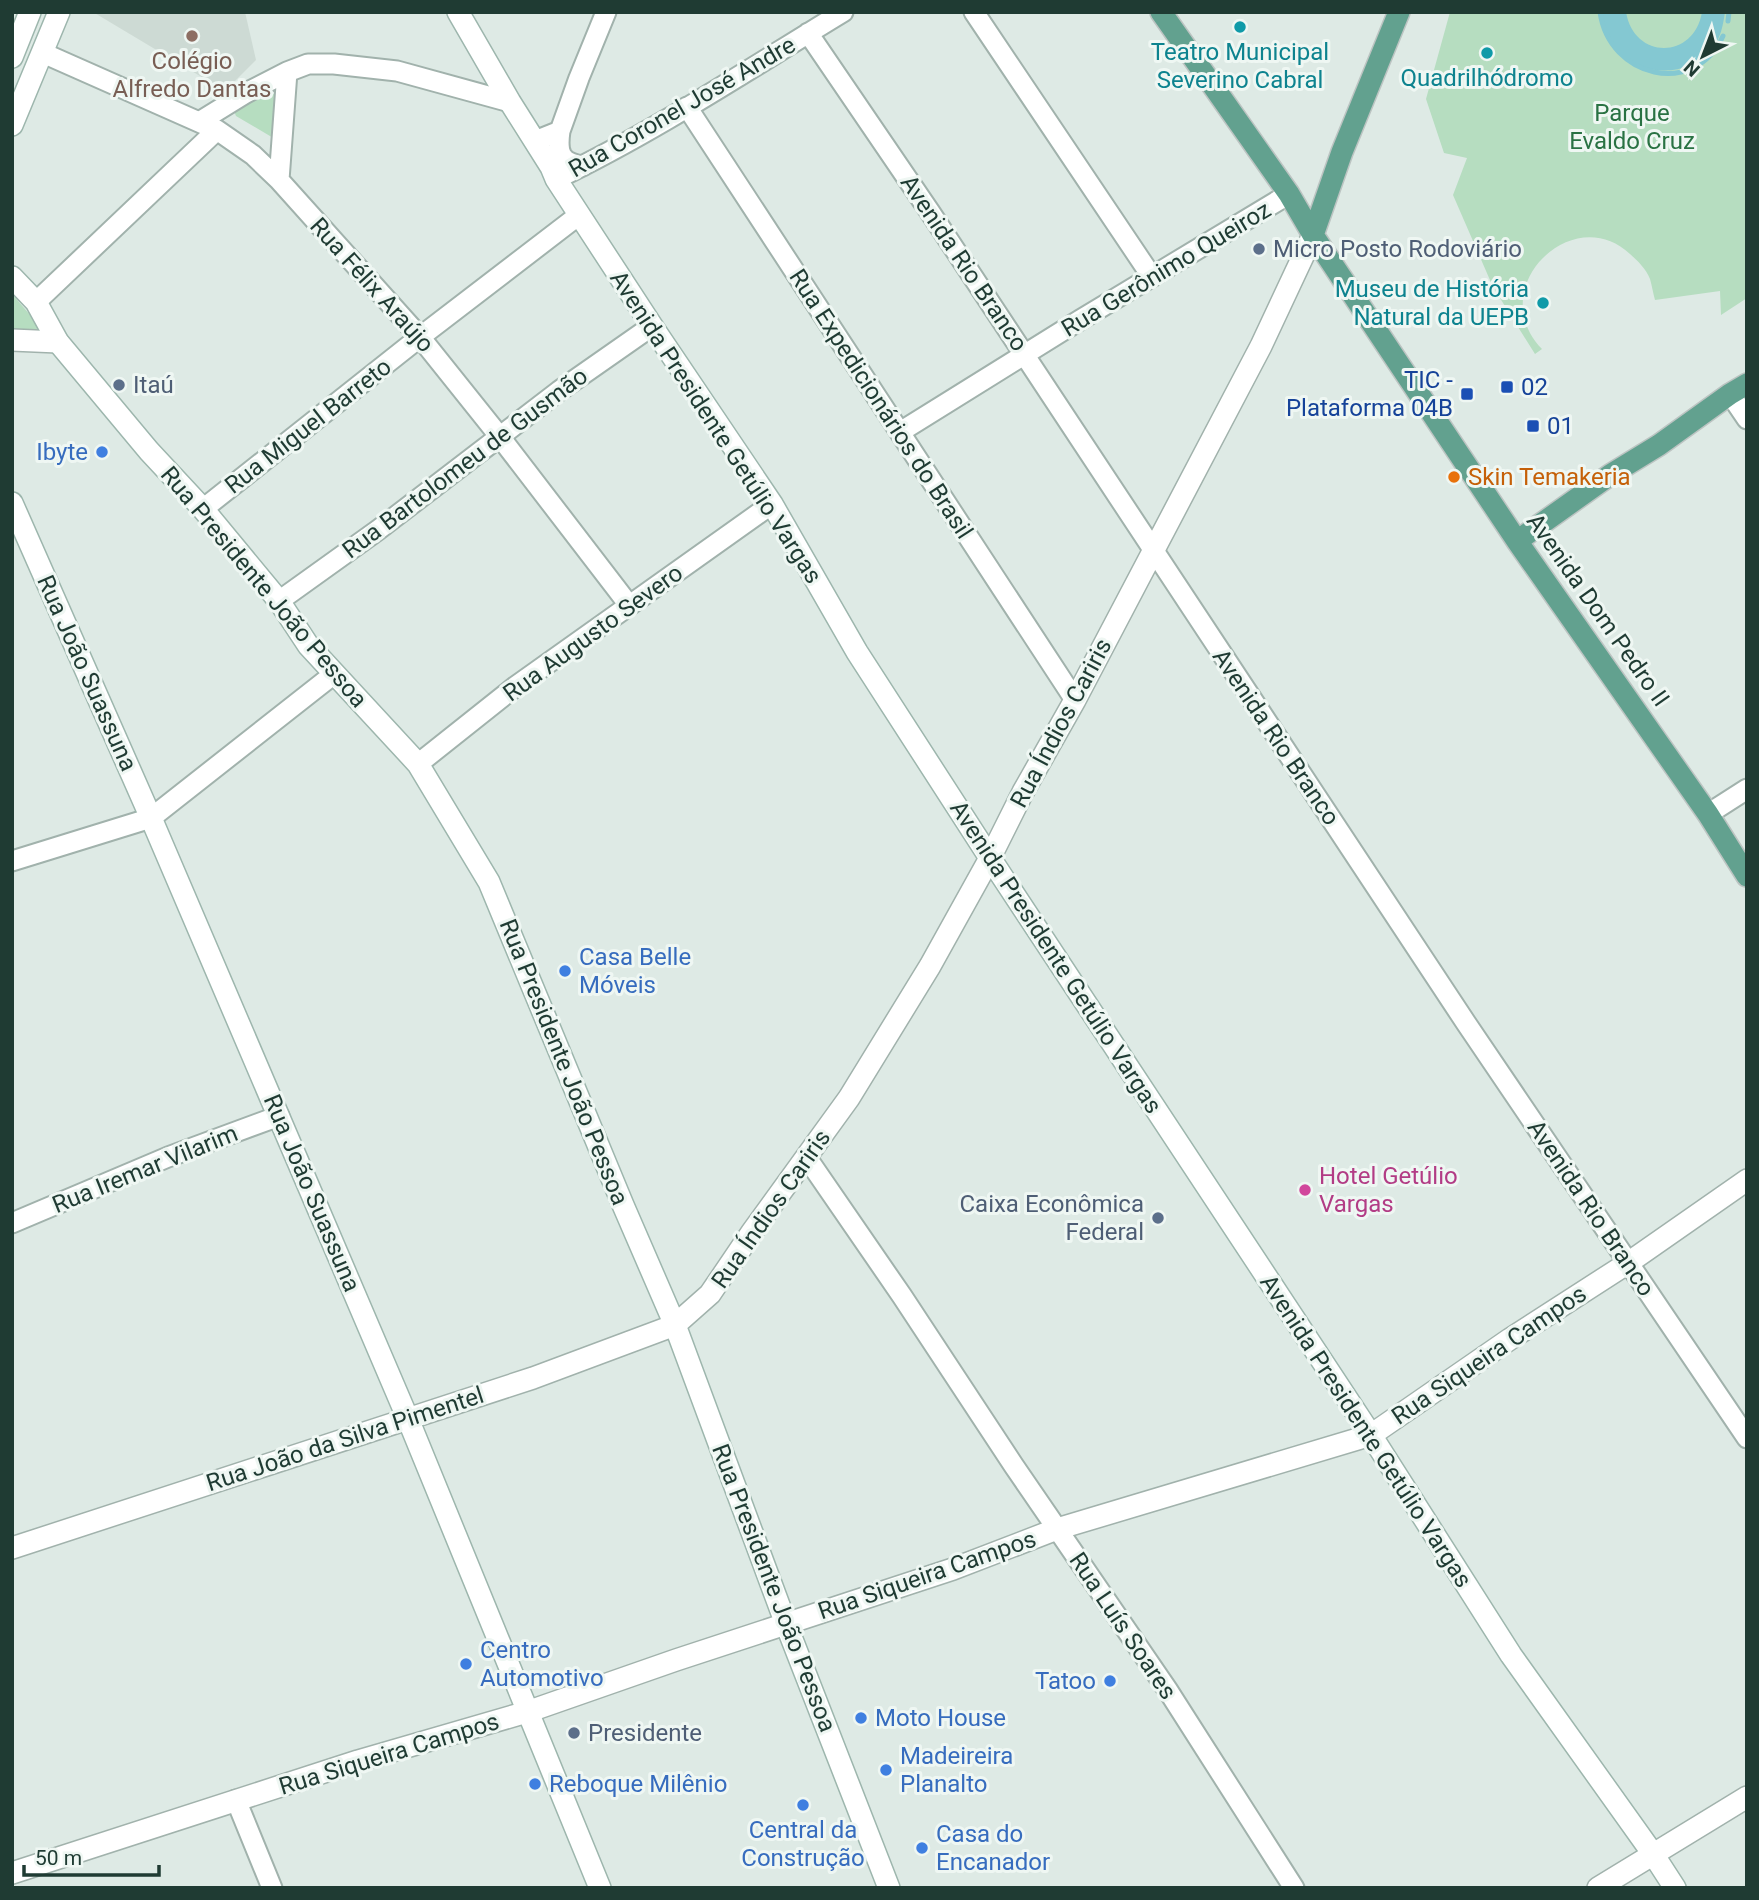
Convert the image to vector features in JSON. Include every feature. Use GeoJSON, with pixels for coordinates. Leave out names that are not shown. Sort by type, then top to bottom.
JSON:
{"type":"FeatureCollection","features":[{"type":"Feature","properties":{"kind":"main road"},"geometry":{"type":"LineString","coordinates":[[12,57],[30,12]]}},
{"type":"Feature","properties":{"kind":"main road"},"geometry":{"type":"LineString","coordinates":[[12,125],[59,12]]}},
{"type":"Feature","properties":{"kind":"main road","name":"Avenida Presidente Getúlio Vargas"},"geometry":{"type":"LineString","coordinates":[[458,12],[556,179],[772,504],[857,652],[990,858],[1371,1435],[1511,1655],[1675,1888]]}},
{"type":"Feature","properties":{"kind":"main road","name":"Avenida Dom Pedro II"},"geometry":{"type":"LineString","coordinates":[[1161,12],[1289,194],[1313,235],[1517,541],[1708,814],[1747,876]]}},
{"type":"Feature","properties":{"kind":"main road"},"geometry":{"type":"LineString","coordinates":[[1313,235],[1342,152],[1399,12]]}},
{"type":"Feature","properties":{"kind":"main road","name":"Rua Índios Cariris"},"geometry":{"type":"LineString","coordinates":[[676,1325],[710,1294],[807,1158],[849,1098],[930,966],[1075,701],[1261,346],[1313,235]]}},
{"type":"Feature","properties":{"kind":"main road","name":"Rua Presidente João Pessoa"},"geometry":{"type":"LineString","coordinates":[[12,277],[36,302],[58,342],[149,452],[203,509],[279,601],[308,645],[418,764],[489,882],[622,1205],[676,1325],[786,1624],[889,1888]]}},
{"type":"Feature","properties":{"kind":"main road"},"geometry":{"type":"LineString","coordinates":[[12,340],[58,342]]}},
{"type":"Feature","properties":{"kind":"main road"},"geometry":{"type":"LineString","coordinates":[[1517,541],[1738,389]]}},
{"type":"Feature","properties":{"kind":"main road","name":"Rua João Suassuna"},"geometry":{"type":"LineString","coordinates":[[12,503],[151,818],[408,1419],[600,1888]]}},
{"type":"Feature","properties":{"kind":"main road","name":"Rua Siqueira Campos"},"geometry":{"type":"LineString","coordinates":[[12,1873],[358,1761],[527,1713],[927,1578],[1057,1529],[1371,1435],[1747,1180]]}},
{"type":"Feature","properties":{"kind":"main road","name":"Rua João da Silva Pimentel"},"geometry":{"type":"LineString","coordinates":[[12,1548],[533,1378],[676,1325]]}},
{"type":"Feature","properties":{"kind":"main road"},"geometry":{"type":"LineString","coordinates":[[1598,1886],[1747,1797]]}},
{"type":"Feature","properties":{"kind":"street"},"geometry":{"type":"LineString","coordinates":[[583,166],[571,164],[562,157],[558,146],[560,131],[606,12]]}},
{"type":"Feature","properties":{"kind":"street","name":"Rua Coronel José Andre"},"geometry":{"type":"LineString","coordinates":[[556,179],[687,107],[844,12]]}},
{"type":"Feature","properties":{"kind":"street"},"geometry":{"type":"LineString","coordinates":[[974,12],[1152,277]]}},
{"type":"Feature","properties":{"kind":"street","name":"Avenida Rio Branco"},"geometry":{"type":"LineString","coordinates":[[808,33],[930,212],[1466,1023],[1747,1438]]}},
{"type":"Feature","properties":{"kind":"street","name":"Rua Félix Araújo"},"geometry":{"type":"LineString","coordinates":[[43,53],[208,126],[253,155],[279,180],[421,337],[629,605]]}},
{"type":"Feature","properties":{"kind":"street"},"geometry":{"type":"LineString","coordinates":[[36,302],[208,126],[246,93],[287,72],[308,64],[397,71],[510,102]]}},
{"type":"Feature","properties":{"kind":"street"},"geometry":{"type":"LineString","coordinates":[[279,180],[287,72]]}},
{"type":"Feature","properties":{"kind":"street","name":"Rua Expedicionários do Brasil"},"geometry":{"type":"LineString","coordinates":[[687,107],[1075,701]]}},
{"type":"Feature","properties":{"kind":"street"},"geometry":{"type":"LineString","coordinates":[[535,141],[560,131]]}},
{"type":"Feature","properties":{"kind":"street","name":"Rua Gerônimo Queiroz"},"geometry":{"type":"LineString","coordinates":[[900,432],[1289,194]]}},
{"type":"Feature","properties":{"kind":"street","name":"Rua Miguel Barreto"},"geometry":{"type":"LineString","coordinates":[[203,509],[579,215]]}},
{"type":"Feature","properties":{"kind":"street","name":"Rua Bartolomeu de Gusmão"},"geometry":{"type":"LineString","coordinates":[[279,601],[378,530],[559,391],[652,326]]}},
{"type":"Feature","properties":{"kind":"street"},"geometry":{"type":"LineString","coordinates":[[1738,389],[1747,419]]}},
{"type":"Feature","properties":{"kind":"street","name":"Rua Augusto Severo"},"geometry":{"type":"LineString","coordinates":[[418,764],[516,686],[772,504]]}},
{"type":"Feature","properties":{"kind":"street"},"geometry":{"type":"LineString","coordinates":[[12,861],[151,818],[334,674]]}},
{"type":"Feature","properties":{"kind":"street"},"geometry":{"type":"LineString","coordinates":[[1708,814],[1747,789]]}},
{"type":"Feature","properties":{"kind":"street","name":"Rua Iremar Vilarim"},"geometry":{"type":"LineString","coordinates":[[12,1223],[168,1157],[279,1116]]}},
{"type":"Feature","properties":{"kind":"street","name":"Rua Luís Soares"},"geometry":{"type":"LineString","coordinates":[[807,1158],[1167,1689],[1294,1888]]}},
{"type":"Feature","properties":{"kind":"street"},"geometry":{"type":"LineString","coordinates":[[236,1800],[272,1888]]}},
{"type":"Feature","properties":{"kind":"shaded area","name":"Colégio Alfredo Dantas"},"geometry":{"type":"Polygon","coordinates":[[[93,12],[245,12],[256,60],[225,91],[93,12]]]}},
{"type":"Feature","properties":{"kind":"green space","name":"Parque Evaldo Cruz"},"geometry":{"type":"Polygon","coordinates":[[[1450,12],[1747,12],[1747,298],[1721,315],[1720,291],[1655,300],[1648,275],[1630,254],[1607,240],[1584,237],[1562,244],[1542,258],[1529,278],[1523,301],[1527,325],[1542,349],[1535,354],[1493,287],[1453,195],[1467,158],[1444,153],[1426,99],[1450,12]]]}},
{"type":"Feature","properties":{"kind":"green space"},"geometry":{"type":"Polygon","coordinates":[[[273,94],[277,95],[275,139],[236,116],[234,111],[235,108],[273,94]]]}},
{"type":"Feature","properties":{"kind":"green space"},"geometry":{"type":"Polygon","coordinates":[[[12,294],[43,330],[12,329],[12,294]]]}},
{"type":"Feature","properties":{"kind":"water"},"geometry":{"type":"Polygon","coordinates":[[[1602,12],[1626,12],[1631,28],[1640,39],[1651,46],[1664,48],[1677,46],[1688,39],[1697,28],[1702,12],[1725,12],[1720,36],[1700,59],[1686,67],[1655,70],[1627,59],[1615,48],[1604,26],[1602,12]]]}},
{"type":"Feature","properties":{"kind":"waterway"},"geometry":{"type":"LineString","coordinates":[[1600,12],[1607,35],[1619,52],[1635,65],[1654,72],[1674,73],[1693,68],[1710,55],[1723,36]]}},
{"type":"Feature","properties":{"kind":"waterway"},"geometry":{"type":"LineString","coordinates":[[1728,21],[1729,12]]}},
{"type":"Feature","properties":{"kind":"place","name":"Teatro Municipal Severino Cabral"},"geometry":{"type":"Point","coordinates":[1240,27]}},
{"type":"Feature","properties":{"kind":"place","name":"Colégio Alfredo Dantas"},"geometry":{"type":"Point","coordinates":[192,36]}},
{"type":"Feature","properties":{"kind":"place","name":"Quadrilhódromo"},"geometry":{"type":"Point","coordinates":[1487,53]}},
{"type":"Feature","properties":{"kind":"place","name":"Micro Posto Rodoviário"},"geometry":{"type":"Point","coordinates":[1259,249]}},
{"type":"Feature","properties":{"kind":"place","name":"Museu de História Natural da UEPB"},"geometry":{"type":"Point","coordinates":[1543,303]}},
{"type":"Feature","properties":{"kind":"place","name":"Itaú"},"geometry":{"type":"Point","coordinates":[119,385]}},
{"type":"Feature","properties":{"kind":"place","name":"02"},"geometry":{"type":"Point","coordinates":[1507,387]}},
{"type":"Feature","properties":{"kind":"place","name":"TIC - Plataforma 04B"},"geometry":{"type":"Point","coordinates":[1467,394]}},
{"type":"Feature","properties":{"kind":"place","name":"01"},"geometry":{"type":"Point","coordinates":[1533,426]}},
{"type":"Feature","properties":{"kind":"place","name":"Ibyte"},"geometry":{"type":"Point","coordinates":[102,452]}},
{"type":"Feature","properties":{"kind":"place","name":"Skin Temakeria"},"geometry":{"type":"Point","coordinates":[1454,477]}},
{"type":"Feature","properties":{"kind":"place","name":"Casa Belle Móveis"},"geometry":{"type":"Point","coordinates":[565,971]}},
{"type":"Feature","properties":{"kind":"place","name":"Hotel Getúlio Vargas"},"geometry":{"type":"Point","coordinates":[1305,1190]}},
{"type":"Feature","properties":{"kind":"place","name":"Caixa Econômica Federal"},"geometry":{"type":"Point","coordinates":[1158,1218]}},
{"type":"Feature","properties":{"kind":"place","name":"Centro Automotivo"},"geometry":{"type":"Point","coordinates":[466,1664]}},
{"type":"Feature","properties":{"kind":"place","name":"Tatoo"},"geometry":{"type":"Point","coordinates":[1110,1681]}},
{"type":"Feature","properties":{"kind":"place","name":"Moto House"},"geometry":{"type":"Point","coordinates":[861,1718]}},
{"type":"Feature","properties":{"kind":"place","name":"Presidente"},"geometry":{"type":"Point","coordinates":[574,1733]}},
{"type":"Feature","properties":{"kind":"place","name":"Madeireira Planalto"},"geometry":{"type":"Point","coordinates":[886,1770]}},
{"type":"Feature","properties":{"kind":"place","name":"Reboque Milênio"},"geometry":{"type":"Point","coordinates":[535,1784]}},
{"type":"Feature","properties":{"kind":"place","name":"Central da Construção"},"geometry":{"type":"Point","coordinates":[803,1805]}},
{"type":"Feature","properties":{"kind":"place","name":"Casa do Encanador"},"geometry":{"type":"Point","coordinates":[922,1848]}}]}
